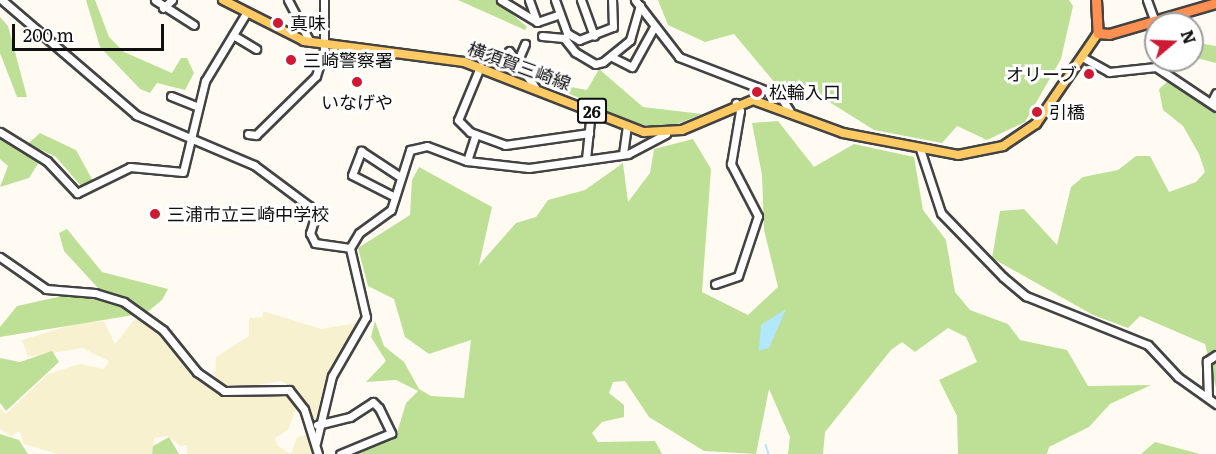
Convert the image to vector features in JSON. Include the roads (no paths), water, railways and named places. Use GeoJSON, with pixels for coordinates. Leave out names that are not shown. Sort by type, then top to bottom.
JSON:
{"type":"FeatureCollection","features":[{"type":"Feature","properties":{"kind":"highway"},"geometry":{"type":"LineString","coordinates":[[1096,0],[1098,33],[1144,22]]}},
{"type":"Feature","properties":{"kind":"highway"},"geometry":{"type":"LineString","coordinates":[[1181,12],[1216,3]]}},
{"type":"Feature","properties":{"kind":"main road","name":"横須賀三崎線"},"geometry":{"type":"LineString","coordinates":[[222,0],[245,15],[310,42],[407,51],[480,67],[535,87],[627,126],[666,134]]}},
{"type":"Feature","properties":{"kind":"main road"},"geometry":{"type":"LineString","coordinates":[[666,134],[736,104],[759,101],[789,110],[835,131],[920,149],[974,154],[1017,139],[1049,111],[1098,33]]}},
{"type":"Feature","properties":{"kind":"street"},"geometry":{"type":"LineString","coordinates":[[2,0],[136,115],[189,139],[239,157],[309,206],[315,217],[310,233],[315,243],[350,248]]}},
{"type":"Feature","properties":{"kind":"street"},"geometry":{"type":"LineString","coordinates":[[154,0],[163,8],[194,25]]}},
{"type":"Feature","properties":{"kind":"street"},"geometry":{"type":"LineString","coordinates":[[163,8],[172,0]]}},
{"type":"Feature","properties":{"kind":"street"},"geometry":{"type":"LineString","coordinates":[[236,10],[242,0]]}},
{"type":"Feature","properties":{"kind":"street"},"geometry":{"type":"LineString","coordinates":[[288,0],[310,42]]}},
{"type":"Feature","properties":{"kind":"street"},"geometry":{"type":"LineString","coordinates":[[248,134],[256,135],[312,80],[324,45],[324,0]]}},
{"type":"Feature","properties":{"kind":"street"},"geometry":{"type":"LineString","coordinates":[[501,0],[537,22]]}},
{"type":"Feature","properties":{"kind":"street"},"geometry":{"type":"LineString","coordinates":[[529,0],[537,22]]}},
{"type":"Feature","properties":{"kind":"street"},"geometry":{"type":"LineString","coordinates":[[555,0],[573,37],[594,36],[615,26],[612,0]]}},
{"type":"Feature","properties":{"kind":"street"},"geometry":{"type":"LineString","coordinates":[[581,0],[594,36]]}},
{"type":"Feature","properties":{"kind":"street"},"geometry":{"type":"LineString","coordinates":[[637,3],[654,27],[686,61],[771,92],[787,100],[789,110]]}},
{"type":"Feature","properties":{"kind":"street"},"geometry":{"type":"LineString","coordinates":[[542,36],[564,38],[574,52],[596,64],[612,57],[633,36],[637,3]]}},
{"type":"Feature","properties":{"kind":"street"},"geometry":{"type":"LineString","coordinates":[[537,22],[560,14]]}},
{"type":"Feature","properties":{"kind":"street"},"geometry":{"type":"LineString","coordinates":[[0,132],[47,160],[77,193],[130,167],[183,172],[196,106],[245,15]]}},
{"type":"Feature","properties":{"kind":"street"},"geometry":{"type":"LineString","coordinates":[[612,57],[632,68],[654,27]]}},
{"type":"Feature","properties":{"kind":"street"},"geometry":{"type":"LineString","coordinates":[[233,34],[256,49]]}},
{"type":"Feature","properties":{"kind":"street"},"geometry":{"type":"LineString","coordinates":[[516,65],[525,44]]}},
{"type":"Feature","properties":{"kind":"street"},"geometry":{"type":"LineString","coordinates":[[509,51],[516,65],[535,87]]}},
{"type":"Feature","properties":{"kind":"street"},"geometry":{"type":"LineString","coordinates":[[1082,57],[1109,72],[1156,67],[1213,105],[1216,93]]}},
{"type":"Feature","properties":{"kind":"street"},"geometry":{"type":"LineString","coordinates":[[480,67],[458,120],[476,134],[505,145],[589,133]]}},
{"type":"Feature","properties":{"kind":"street"},"geometry":{"type":"LineString","coordinates":[[171,96],[196,106]]}},
{"type":"Feature","properties":{"kind":"street"},"geometry":{"type":"LineString","coordinates":[[715,284],[738,276],[758,216],[731,164],[740,111],[736,104]]}},
{"type":"Feature","properties":{"kind":"street"},"geometry":{"type":"LineString","coordinates":[[586,159],[591,111]]}},
{"type":"Feature","properties":{"kind":"street"},"geometry":{"type":"LineString","coordinates":[[623,154],[627,126]]}},
{"type":"Feature","properties":{"kind":"street"},"geometry":{"type":"LineString","coordinates":[[467,161],[476,134]]}},
{"type":"Feature","properties":{"kind":"street"},"geometry":{"type":"LineString","coordinates":[[318,454],[317,425],[332,376],[366,317],[350,248],[358,233],[388,213],[395,197],[405,156],[417,146],[467,161],[520,168],[623,154],[666,134]]}},
{"type":"Feature","properties":{"kind":"street"},"geometry":{"type":"LineString","coordinates":[[920,149],[941,213],[1026,296],[1127,335],[1157,354],[1178,377],[1208,396],[1216,404]]}},
{"type":"Feature","properties":{"kind":"street"},"geometry":{"type":"LineString","coordinates":[[395,197],[352,175],[361,151],[399,176]]}},
{"type":"Feature","properties":{"kind":"street"},"geometry":{"type":"LineString","coordinates":[[0,257],[46,289],[95,293],[124,302],[170,336],[197,372],[224,391],[289,390],[316,443]]}},
{"type":"Feature","properties":{"kind":"street"},"geometry":{"type":"LineString","coordinates":[[1208,396],[1207,361],[1216,355]]}},
{"type":"Feature","properties":{"kind":"street"},"geometry":{"type":"LineString","coordinates":[[317,425],[350,417],[373,402],[380,408],[391,433],[340,454]]}},
{"type":"Feature","properties":{"kind":"water"},"geometry":{"type":"Polygon","coordinates":[[[786,309],[769,348],[759,351],[761,325],[786,309]]]}},
{"type":"Feature","properties":{"kind":"waterway"},"geometry":{"type":"LineString","coordinates":[[766,445],[769,454]]}},
{"type":"Feature","properties":{"kind":"place","name":"真味"},"geometry":{"type":"Point","coordinates":[278,23]}},
{"type":"Feature","properties":{"kind":"place","name":"三崎警察署"},"geometry":{"type":"Point","coordinates":[291,60]}},
{"type":"Feature","properties":{"kind":"place","name":"オリーブ"},"geometry":{"type":"Point","coordinates":[1089,74]}},
{"type":"Feature","properties":{"kind":"place","name":"いなげや"},"geometry":{"type":"Point","coordinates":[357,82]}},
{"type":"Feature","properties":{"kind":"place","name":"松輪入口"},"geometry":{"type":"Point","coordinates":[757,92]}},
{"type":"Feature","properties":{"kind":"place","name":"引橋"},"geometry":{"type":"Point","coordinates":[1037,112]}},
{"type":"Feature","properties":{"kind":"place","name":"三浦市立三崎中学校"},"geometry":{"type":"Point","coordinates":[155,214]}}]}
